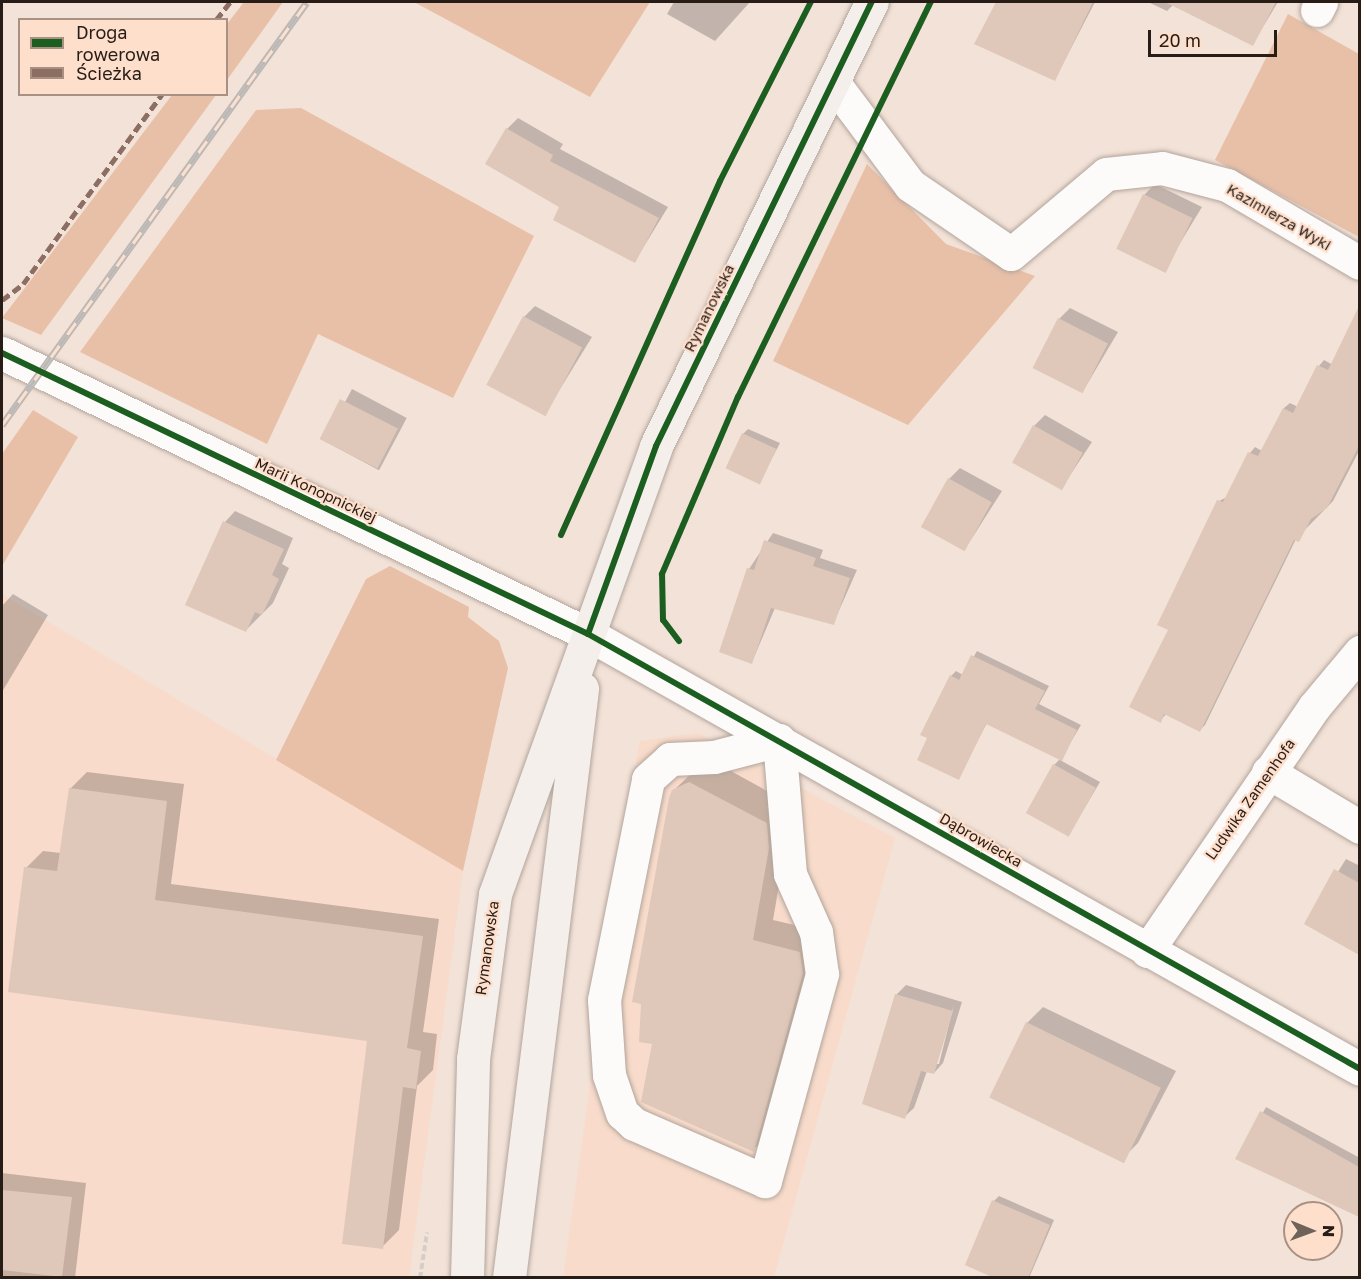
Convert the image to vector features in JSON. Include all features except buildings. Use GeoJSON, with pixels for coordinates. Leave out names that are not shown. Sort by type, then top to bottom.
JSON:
{"type":"FeatureCollection","features":[{"type":"Feature","properties":{"kind":"main road","name":"Rymanowska"},"geometry":{"type":"LineString","coordinates":[[467,1278],[473,1059],[495,894],[656,446],[872,2]]}},
{"type":"Feature","properties":{"kind":"main road","name":"Rymanowska"},"geometry":{"type":"LineString","coordinates":[[509,1278],[552,968],[588,634]]}},
{"type":"Feature","properties":{"kind":"street","name":"Kazimierza Wyki"},"geometry":{"type":"LineString","coordinates":[[832,82],[910,185],[1011,254],[1106,174],[1162,168],[1227,185],[1359,263]]}},
{"type":"Feature","properties":{"kind":"street","name":"Marii Konopnickiej"},"geometry":{"type":"LineString","coordinates":[[2,353],[588,634]]}},
{"type":"Feature","properties":{"kind":"street","name":"Dąbrowiecka"},"geometry":{"type":"LineString","coordinates":[[588,634],[779,740],[1146,951],[1359,1069]]}},
{"type":"Feature","properties":{"kind":"street","name":"Ludwika Zamenhofa"},"geometry":{"type":"LineString","coordinates":[[1146,951],[1268,772],[1359,652]]}},
{"type":"Feature","properties":{"kind":"street"},"geometry":{"type":"LineString","coordinates":[[779,740],[790,874],[816,932],[822,974],[765,1181],[634,1124],[622,1113],[609,1075],[604,1000],[648,779],[670,759],[714,757],[779,740]]}},
{"type":"Feature","properties":{"kind":"street"},"geometry":{"type":"LineString","coordinates":[[1268,772],[1359,827]]}},
{"type":"Feature","properties":{"kind":"shaded area"},"geometry":{"type":"Polygon","coordinates":[[[244,2],[283,2],[228,79],[228,23],[244,2]]]}},
{"type":"Feature","properties":{"kind":"shaded area"},"geometry":{"type":"Polygon","coordinates":[[[414,2],[650,2],[590,97],[414,2]]]}},
{"type":"Feature","properties":{"kind":"shaded area"},"geometry":{"type":"Polygon","coordinates":[[[1288,14],[1359,54],[1359,237],[1215,160],[1288,14]]]}},
{"type":"Feature","properties":{"kind":"shaded area"},"geometry":{"type":"Polygon","coordinates":[[[171,96],[215,96],[41,335],[2,318],[171,96]]]}},
{"type":"Feature","properties":{"kind":"shaded area"},"geometry":{"type":"Polygon","coordinates":[[[301,108],[534,236],[453,398],[318,334],[267,444],[80,352],[256,110],[301,108]]]}},
{"type":"Feature","properties":{"kind":"shaded area"},"geometry":{"type":"Polygon","coordinates":[[[867,164],[946,244],[1035,276],[908,425],[773,361],[867,164]]]}},
{"type":"Feature","properties":{"kind":"shaded area"},"geometry":{"type":"Polygon","coordinates":[[[33,410],[78,437],[2,566],[2,454],[33,410]]]}},
{"type":"Feature","properties":{"kind":"shaded area"},"geometry":{"type":"Polygon","coordinates":[[[390,566],[469,607],[468,617],[499,641],[508,668],[463,871],[276,760],[366,579],[390,566]]]}},
{"type":"Feature","properties":{"kind":"shaded area"},"geometry":{"type":"Polygon","coordinates":[[[2,594],[463,871],[409,1277],[2,1277],[2,594]]]}},
{"type":"Feature","properties":{"kind":"shaded area"},"geometry":{"type":"Polygon","coordinates":[[[697,733],[895,838],[774,1277],[563,1278],[593,1064],[588,1011],[640,741],[697,733]]]}},
{"type":"Feature","properties":{"kind":"railway"},"geometry":{"type":"LineString","coordinates":[[2,425],[307,2]]}},
{"type":"Feature","properties":{"kind":"marked path"},"geometry":{"type":"LineString","coordinates":[[218,18],[230,2]]}},
{"type":"Feature","properties":{"kind":"marked path"},"geometry":{"type":"LineString","coordinates":[[2,300],[23,284],[161,96]]}},
{"type":"Feature","properties":{"kind":"cycle path"},"geometry":{"type":"LineString","coordinates":[[561,535],[720,181],[811,2]]}},
{"type":"Feature","properties":{"kind":"cycle path"},"geometry":{"type":"LineString","coordinates":[[588,634],[656,446],[872,2]]}},
{"type":"Feature","properties":{"kind":"cycle path"},"geometry":{"type":"LineString","coordinates":[[679,641],[663,620],[662,574],[738,397],[931,2]]}},
{"type":"Feature","properties":{"kind":"cycle path"},"geometry":{"type":"LineString","coordinates":[[2,353],[588,634],[1360,1069]]}}]}
